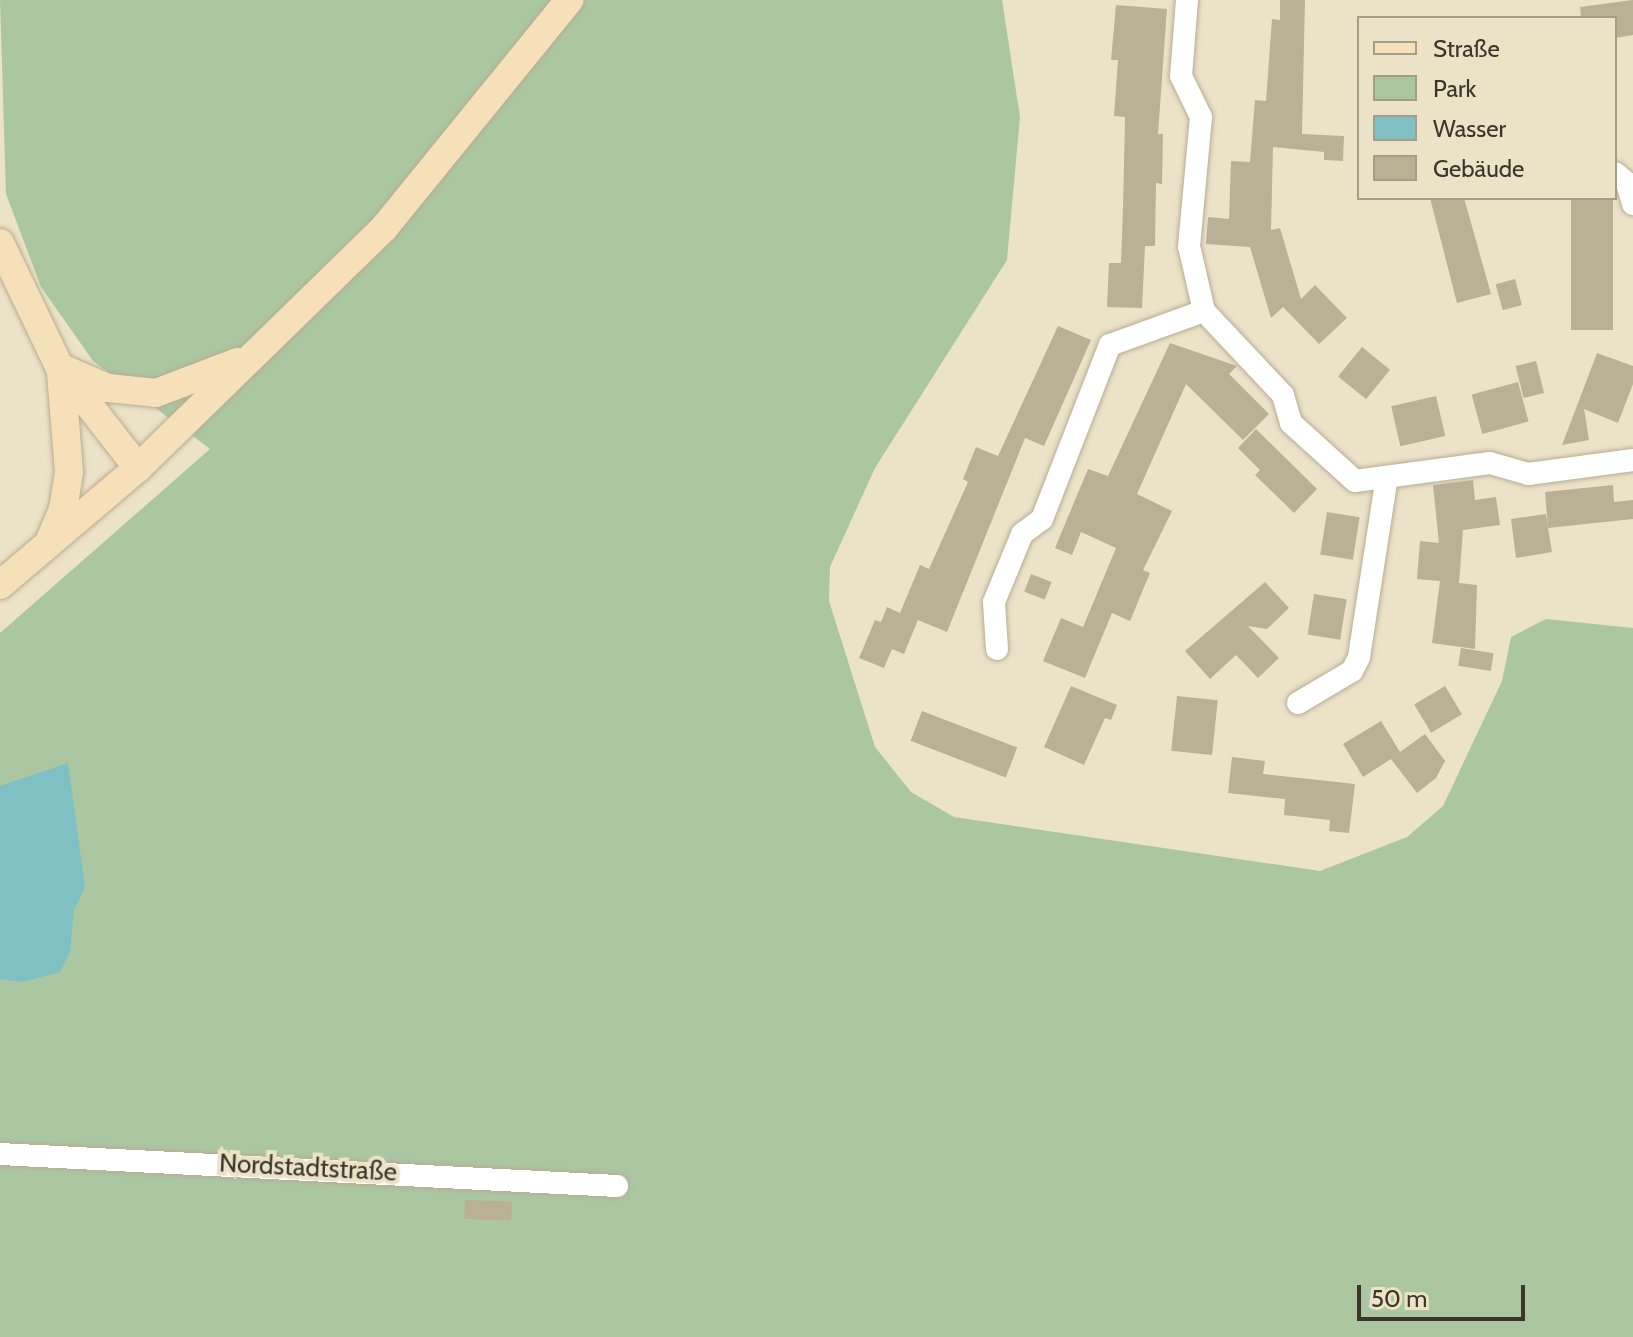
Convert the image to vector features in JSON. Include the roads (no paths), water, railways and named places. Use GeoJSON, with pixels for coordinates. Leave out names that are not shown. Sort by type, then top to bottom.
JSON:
{"type":"FeatureCollection","features":[{"type":"Feature","properties":{"kind":"main road"},"geometry":{"type":"LineString","coordinates":[[0,585],[138,468],[384,228],[569,0]]}},
{"type":"Feature","properties":{"kind":"main road"},"geometry":{"type":"LineString","coordinates":[[0,243],[60,368],[138,468]]}},
{"type":"Feature","properties":{"kind":"main road"},"geometry":{"type":"LineString","coordinates":[[60,368],[108,388],[156,393],[252,356]]}},
{"type":"Feature","properties":{"kind":"main road"},"geometry":{"type":"LineString","coordinates":[[49,544],[63,510],[69,472],[60,368]]}},
{"type":"Feature","properties":{"kind":"street"},"geometry":{"type":"LineString","coordinates":[[1187,0],[1181,76],[1201,117],[1189,246],[1204,311],[1283,395],[1291,423],[1355,481],[1490,463],[1528,474],[1633,460]]}},
{"type":"Feature","properties":{"kind":"street"},"geometry":{"type":"LineString","coordinates":[[1617,175],[1627,183],[1633,204]]}},
{"type":"Feature","properties":{"kind":"street"},"geometry":{"type":"LineString","coordinates":[[997,649],[994,602],[1022,534],[1047,509],[1110,345],[1204,311]]}},
{"type":"Feature","properties":{"kind":"street"},"geometry":{"type":"LineString","coordinates":[[1298,703],[1352,671],[1359,657],[1387,477]]}},
{"type":"Feature","properties":{"kind":"street","name":"Nordstadtstraße"},"geometry":{"type":"LineString","coordinates":[[0,1154],[617,1186]]}},
{"type":"Feature","properties":{"kind":"water"},"geometry":{"type":"Polygon","coordinates":[[[68,763],[85,887],[74,910],[70,951],[60,972],[22,982],[0,979],[0,786],[68,763]]]}}]}
